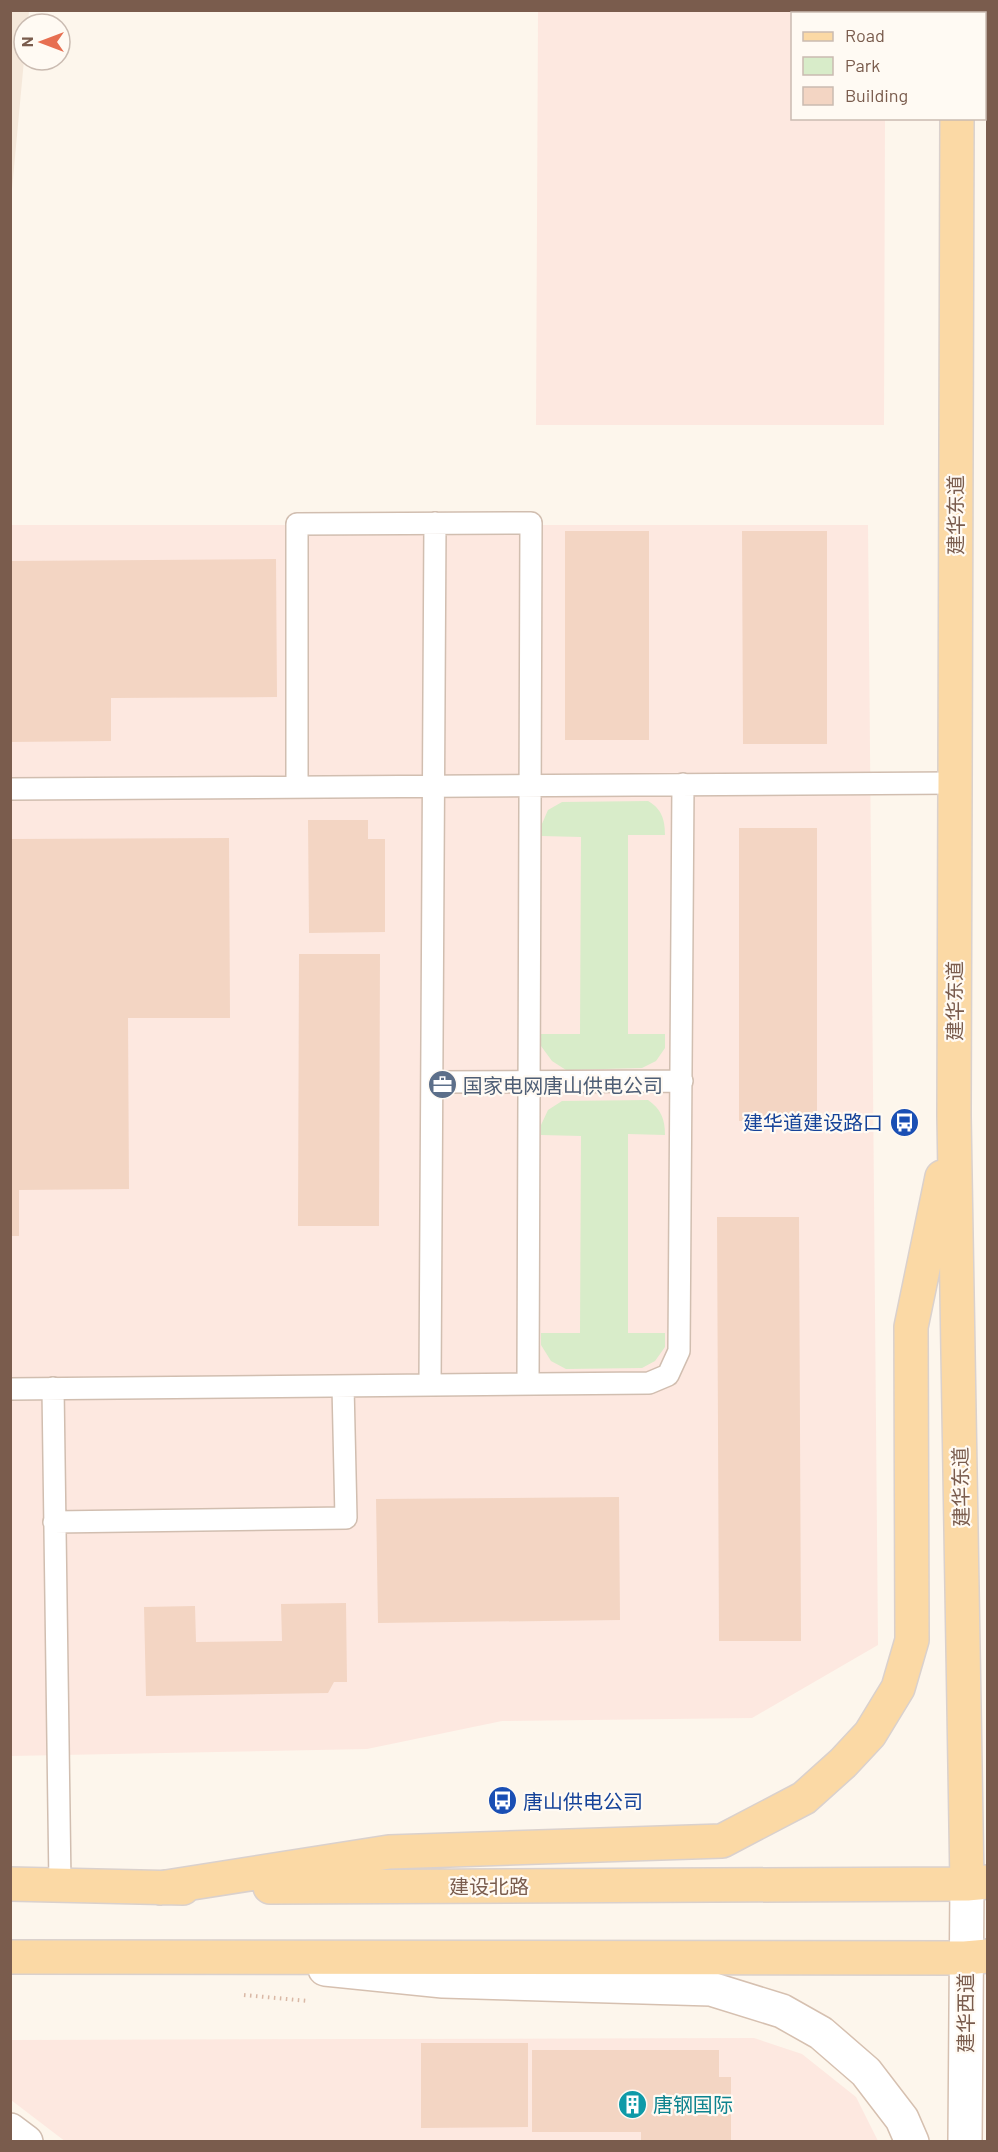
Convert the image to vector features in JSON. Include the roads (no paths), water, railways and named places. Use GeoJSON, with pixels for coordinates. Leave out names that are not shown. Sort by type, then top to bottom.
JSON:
{"type":"FeatureCollection","features":[{"type":"Feature","properties":{"kind":"main road","name":"建华东道"},"geometry":{"type":"LineString","coordinates":[[957,120],[954,1116],[977,1883]]}},
{"type":"Feature","properties":{"kind":"main road"},"geometry":{"type":"LineString","coordinates":[[160,1888],[389,1852],[722,1841],[804,1798],[843,1763],[870,1734],[898,1688],[912,1640],[911,1327],[954,1116]]}},
{"type":"Feature","properties":{"kind":"main road","name":"建设北路"},"geometry":{"type":"LineString","coordinates":[[10,1884],[160,1888],[977,1883]]}},
{"type":"Feature","properties":{"kind":"main road","name":"建华西道"},"geometry":{"type":"LineString","coordinates":[[965,2142],[976,1957],[977,1883]]}},
{"type":"Feature","properties":{"kind":"main road"},"geometry":{"type":"LineString","coordinates":[[10,1957],[976,1957]]}},
{"type":"Feature","properties":{"kind":"main road"},"geometry":{"type":"LineString","coordinates":[[204,1957],[443,1982],[711,1989],[782,2011],[820,2033],[866,2072],[902,2119],[912,2142]]}},
{"type":"Feature","properties":{"kind":"main road"},"geometry":{"type":"LineString","coordinates":[[10,2130],[26,2142]]}},
{"type":"Feature","properties":{"kind":"lane"},"geometry":{"type":"LineString","coordinates":[[297,787],[297,524],[531,523],[528,1384]]}},
{"type":"Feature","properties":{"kind":"lane"},"geometry":{"type":"LineString","coordinates":[[430,1385],[435,524]]}},
{"type":"Feature","properties":{"kind":"lane"},"geometry":{"type":"LineString","coordinates":[[10,789],[954,783]]}},
{"type":"Feature","properties":{"kind":"lane"},"geometry":{"type":"LineString","coordinates":[[10,1389],[649,1383],[668,1375],[679,1351],[683,784]]}},
{"type":"Feature","properties":{"kind":"lane"},"geometry":{"type":"LineString","coordinates":[[432,1082],[682,1081]]}},
{"type":"Feature","properties":{"kind":"lane"},"geometry":{"type":"LineString","coordinates":[[54,1522],[346,1518],[343,1386]]}},
{"type":"Feature","properties":{"kind":"lane"},"geometry":{"type":"LineString","coordinates":[[53,1388],[60,1884]]}},
{"type":"Feature","properties":{"kind":"place","name":"国家电网唐山供电公司"},"geometry":{"type":"Point","coordinates":[442,1085]}},
{"type":"Feature","properties":{"kind":"place","name":"建华道建设路口"},"geometry":{"type":"Point","coordinates":[904,1122]}},
{"type":"Feature","properties":{"kind":"place","name":"唐山供电公司"},"geometry":{"type":"Point","coordinates":[502,1801]}},
{"type":"Feature","properties":{"kind":"place","name":"唐钢国际"},"geometry":{"type":"Point","coordinates":[632,2104]}}]}
